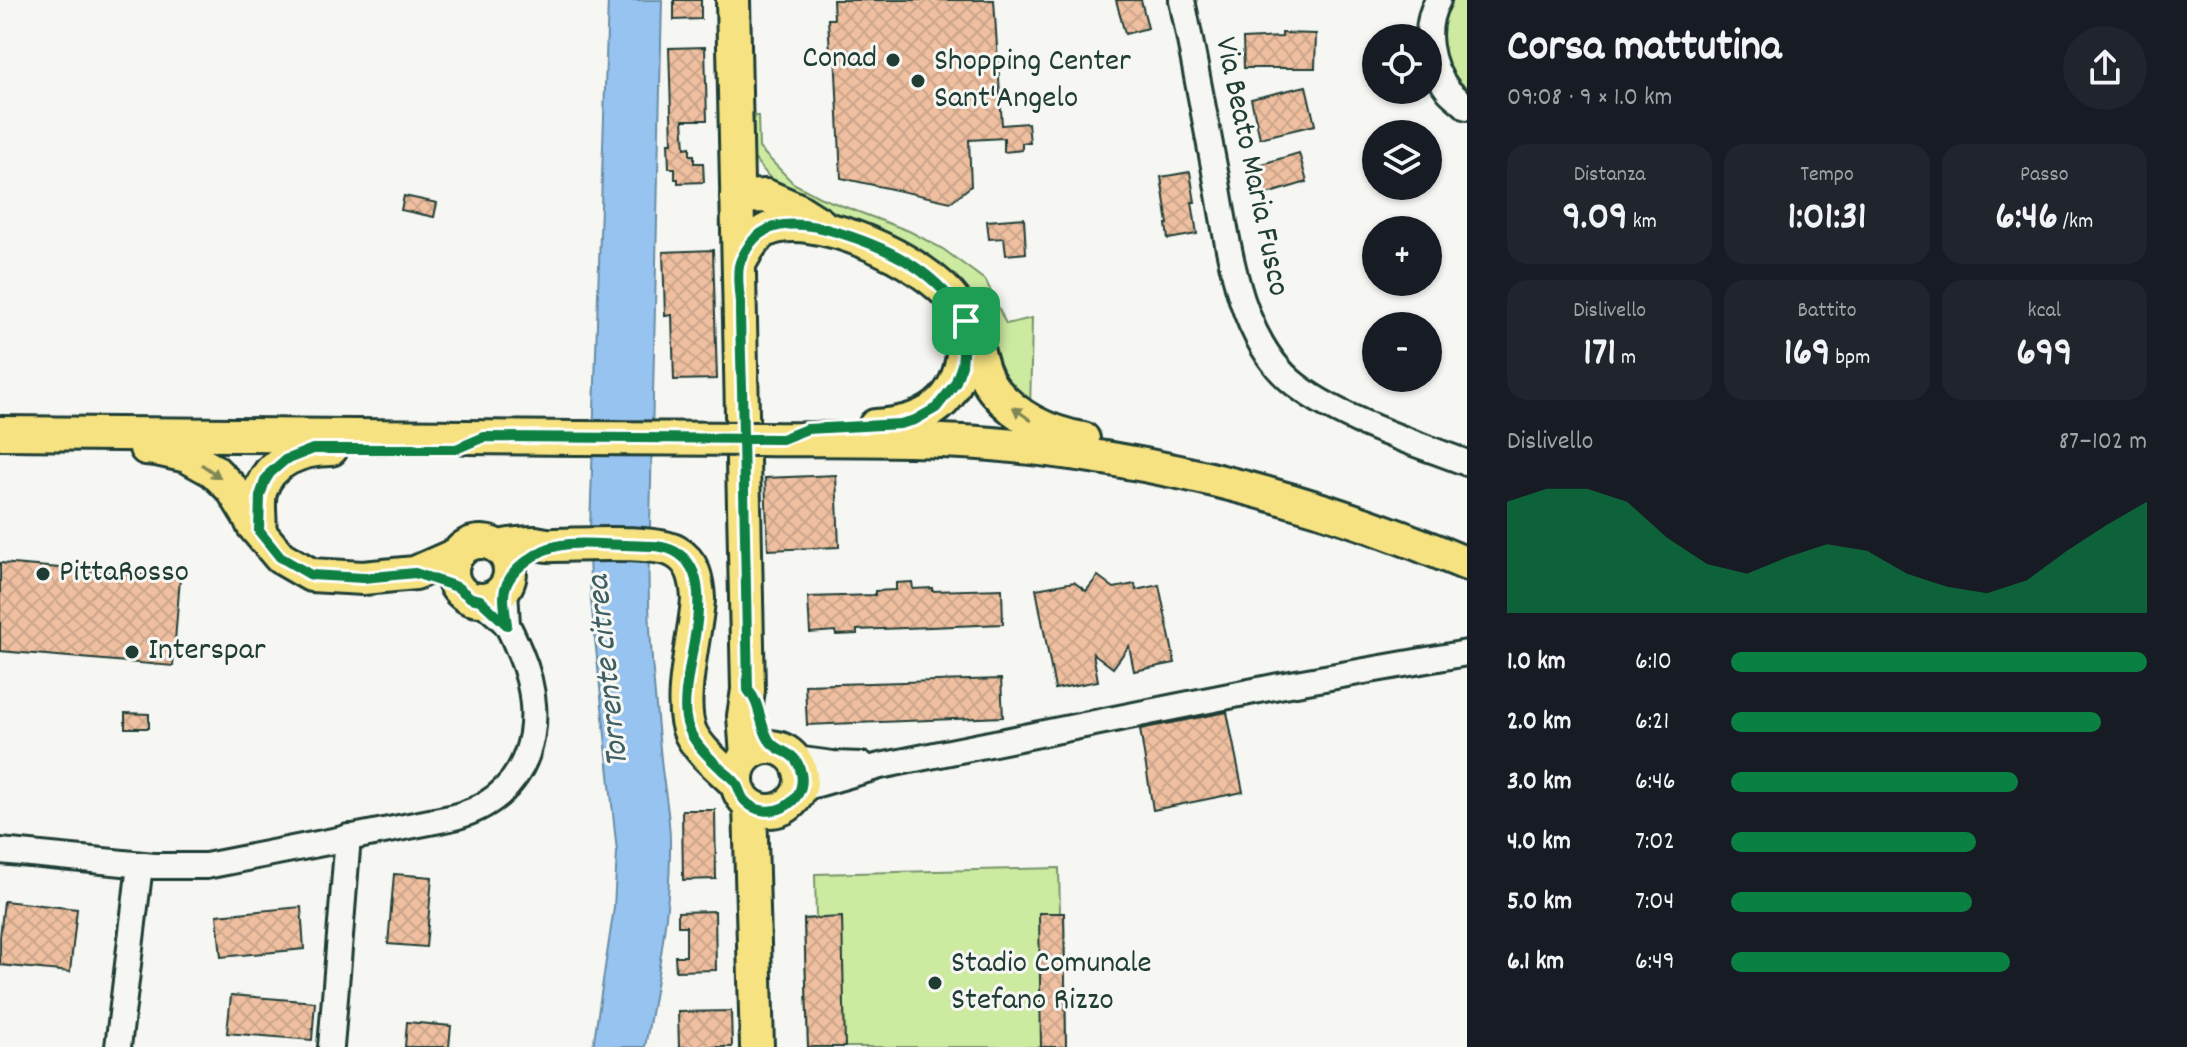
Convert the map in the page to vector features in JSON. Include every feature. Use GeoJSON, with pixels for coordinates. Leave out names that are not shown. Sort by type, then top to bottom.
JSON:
{"type":"FeatureCollection","features":[{"type":"Feature","properties":{"kind":"main road"},"geometry":{"type":"LineString","coordinates":[[733,0],[748,690],[755,698],[768,739],[753,871],[757,1047]]}},
{"type":"Feature","properties":{"kind":"main road"},"geometry":{"type":"LineString","coordinates":[[736,146],[804,223]]}},
{"type":"Feature","properties":{"kind":"main road"},"geometry":{"type":"LineString","coordinates":[[737,200],[766,196],[804,223],[868,243],[941,285],[955,301],[971,329],[984,373],[993,388],[1008,405],[1039,426],[1060,435],[1135,449],[1199,477]]}},
{"type":"Feature","properties":{"kind":"main road"},"geometry":{"type":"LineString","coordinates":[[739,264],[759,235],[767,230],[804,223]]}},
{"type":"Feature","properties":{"kind":"main road"},"geometry":{"type":"LineString","coordinates":[[771,439],[807,429],[900,424],[926,415],[944,400],[960,375],[966,321]]}},
{"type":"Feature","properties":{"kind":"main road"},"geometry":{"type":"LineString","coordinates":[[0,434],[30,446],[156,449],[187,456],[223,479],[242,503],[253,525],[280,557],[311,575],[363,578],[415,573],[490,580],[529,559],[565,545],[656,546],[676,551],[693,569],[697,584],[698,610],[685,714],[687,725],[698,746],[766,776]]}},
{"type":"Feature","properties":{"kind":"main road"},"geometry":{"type":"LineString","coordinates":[[0,434],[771,439],[1005,446],[1107,458],[1286,499],[1398,536],[1467,564]]}},
{"type":"Feature","properties":{"kind":"main road"},"geometry":{"type":"LineString","coordinates":[[259,531],[260,496],[265,481],[279,465],[301,453],[313,449],[456,449],[484,437]]}},
{"type":"Feature","properties":{"kind":"main road"},"geometry":{"type":"LineString","coordinates":[[415,573],[458,554],[472,543],[491,543],[490,580]]}},
{"type":"Feature","properties":{"kind":"street","name":"Via Beato Maria Fusco"},"geometry":{"type":"LineString","coordinates":[[1182,0],[1237,281],[1257,335],[1272,361],[1292,382],[1338,409],[1467,463]]}},
{"type":"Feature","properties":{"kind":"street"},"geometry":{"type":"LineString","coordinates":[[1438,0],[1429,36],[1434,66],[1449,91],[1467,107]]}},
{"type":"Feature","properties":{"kind":"street"},"geometry":{"type":"LineString","coordinates":[[0,851],[140,865],[206,866],[468,814],[500,794],[515,777],[526,758],[535,715],[527,668],[490,580]]}},
{"type":"Feature","properties":{"kind":"street"},"geometry":{"type":"LineString","coordinates":[[766,776],[880,766],[1279,686],[1467,653]]}},
{"type":"Feature","properties":{"kind":"street"},"geometry":{"type":"LineString","coordinates":[[331,1047],[348,837]]}},
{"type":"Feature","properties":{"kind":"street"},"geometry":{"type":"LineString","coordinates":[[118,1047],[140,865]]}},
{"type":"Feature","properties":{"kind":"green space"},"geometry":{"type":"Polygon","coordinates":[[[1449,0],[1467,0],[1467,89],[1444,58],[1441,24],[1449,0]]]}},
{"type":"Feature","properties":{"kind":"green space"},"geometry":{"type":"Polygon","coordinates":[[[746,116],[758,116],[759,148],[793,183],[819,197],[909,231],[943,249],[986,281],[1006,324],[1032,318],[1030,413],[1016,404],[978,329],[872,235],[778,188],[752,156],[746,116]]]}},
{"type":"Feature","properties":{"kind":"green space","name":"Stadio Comunale Stefano Rizzo"},"geometry":{"type":"Polygon","coordinates":[[[1059,868],[1060,913],[1064,913],[1066,1047],[808,1047],[804,919],[816,918],[815,874],[1059,868]]]}},
{"type":"Feature","properties":{"kind":"water","name":"Torrente citrea"},"geometry":{"type":"Polygon","coordinates":[[[608,0],[662,0],[649,617],[669,823],[670,868],[662,945],[645,1047],[593,1047],[614,908],[617,852],[589,558],[608,0]]]}},
{"type":"Feature","properties":{"kind":"building"},"geometry":{"type":"Polygon","coordinates":[[[674,0],[701,0],[701,19],[674,20],[674,0]]]}},
{"type":"Feature","properties":{"kind":"building","name":"Shopping Center Sant'Angelo"},"geometry":{"type":"Polygon","coordinates":[[[833,0],[994,0],[1002,125],[1028,123],[1030,143],[1022,143],[1022,150],[1004,152],[1004,138],[969,140],[971,186],[951,202],[841,178],[835,52],[830,52],[828,19],[834,19],[833,0]]]}},
{"type":"Feature","properties":{"kind":"building"},"geometry":{"type":"Polygon","coordinates":[[[1116,0],[1141,0],[1148,28],[1125,34],[1116,0]]]}},
{"type":"Feature","properties":{"kind":"building"},"geometry":{"type":"Polygon","coordinates":[[[1282,33],[1316,34],[1315,68],[1244,68],[1243,39],[1282,37],[1282,33]]]}},
{"type":"Feature","properties":{"kind":"building"},"geometry":{"type":"Polygon","coordinates":[[[705,47],[707,120],[683,120],[685,148],[690,147],[694,163],[703,163],[704,182],[678,183],[675,168],[669,168],[668,143],[672,143],[669,48],[705,47]]]}},
{"type":"Feature","properties":{"kind":"building"},"geometry":{"type":"Polygon","coordinates":[[[1306,86],[1315,125],[1260,138],[1251,99],[1306,86]]]}},
{"type":"Feature","properties":{"kind":"building"},"geometry":{"type":"Polygon","coordinates":[[[1299,153],[1307,182],[1260,196],[1252,167],[1299,153]]]}},
{"type":"Feature","properties":{"kind":"building"},"geometry":{"type":"Polygon","coordinates":[[[1190,172],[1197,234],[1168,239],[1161,177],[1190,172]]]}},
{"type":"Feature","properties":{"kind":"building"},"geometry":{"type":"Polygon","coordinates":[[[404,196],[437,203],[434,217],[401,210],[404,196]]]}},
{"type":"Feature","properties":{"kind":"building"},"geometry":{"type":"Polygon","coordinates":[[[1024,218],[1026,253],[1006,255],[1004,238],[989,239],[987,221],[1024,218]]]}},
{"type":"Feature","properties":{"kind":"building"},"geometry":{"type":"Polygon","coordinates":[[[713,250],[717,379],[674,380],[672,315],[665,316],[663,252],[713,250]]]}},
{"type":"Feature","properties":{"kind":"building"},"geometry":{"type":"Polygon","coordinates":[[[836,475],[839,547],[768,550],[765,478],[836,475]]]}},
{"type":"Feature","properties":{"kind":"building"},"geometry":{"type":"Polygon","coordinates":[[[0,563],[180,578],[173,666],[0,651],[0,563]]]}},
{"type":"Feature","properties":{"kind":"building"},"geometry":{"type":"Polygon","coordinates":[[[1098,576],[1114,588],[1135,584],[1136,590],[1159,585],[1175,663],[1134,671],[1129,646],[1113,668],[1093,653],[1098,681],[1055,689],[1036,589],[1074,582],[1086,591],[1098,576]]]}},
{"type":"Feature","properties":{"kind":"building"},"geometry":{"type":"Polygon","coordinates":[[[912,582],[913,589],[932,588],[932,591],[1002,589],[1003,624],[857,630],[857,634],[836,635],[835,631],[810,633],[808,597],[875,595],[875,591],[896,590],[896,583],[912,582]]]}},
{"type":"Feature","properties":{"kind":"building"},"geometry":{"type":"Polygon","coordinates":[[[1001,679],[1003,717],[807,725],[805,685],[1001,679]]]}},
{"type":"Feature","properties":{"kind":"building"},"geometry":{"type":"Polygon","coordinates":[[[1227,712],[1243,792],[1153,810],[1140,729],[1227,712]]]}},
{"type":"Feature","properties":{"kind":"building"},"geometry":{"type":"Polygon","coordinates":[[[125,713],[149,714],[149,728],[125,728],[125,713]]]}},
{"type":"Feature","properties":{"kind":"building"},"geometry":{"type":"Polygon","coordinates":[[[682,810],[715,810],[716,879],[683,880],[682,810]]]}},
{"type":"Feature","properties":{"kind":"building"},"geometry":{"type":"Polygon","coordinates":[[[394,874],[432,877],[426,947],[388,944],[394,874]]]}},
{"type":"Feature","properties":{"kind":"building"},"geometry":{"type":"Polygon","coordinates":[[[4,901],[77,909],[70,972],[0,965],[4,901]]]}},
{"type":"Feature","properties":{"kind":"building"},"geometry":{"type":"Polygon","coordinates":[[[301,907],[304,949],[221,957],[217,915],[301,907]]]}},
{"type":"Feature","properties":{"kind":"building"},"geometry":{"type":"Polygon","coordinates":[[[715,911],[716,970],[676,971],[675,956],[686,956],[686,926],[678,926],[678,912],[715,911]]]}},
{"type":"Feature","properties":{"kind":"building"},"geometry":{"type":"Polygon","coordinates":[[[1039,913],[1064,913],[1066,1047],[1041,1047],[1039,913]]]}},
{"type":"Feature","properties":{"kind":"building"},"geometry":{"type":"Polygon","coordinates":[[[842,917],[845,1047],[808,1047],[804,919],[842,917]]]}},
{"type":"Feature","properties":{"kind":"building"},"geometry":{"type":"Polygon","coordinates":[[[231,995],[315,1002],[312,1040],[227,1033],[231,995]]]}},
{"type":"Feature","properties":{"kind":"building"},"geometry":{"type":"Polygon","coordinates":[[[731,1011],[732,1047],[679,1047],[678,1012],[731,1011]]]}},
{"type":"Feature","properties":{"kind":"building"},"geometry":{"type":"Polygon","coordinates":[[[407,1022],[451,1026],[449,1047],[405,1047],[407,1022]]]}},
{"type":"Feature","properties":{"kind":"place","name":"Conad"},"geometry":{"type":"Point","coordinates":[893,60]}},
{"type":"Feature","properties":{"kind":"place","name":"Shopping Center Sant'Angelo"},"geometry":{"type":"Point","coordinates":[918,81]}},
{"type":"Feature","properties":{"kind":"place","name":"PittaRosso"},"geometry":{"type":"Point","coordinates":[43,574]}},
{"type":"Feature","properties":{"kind":"place","name":"Interspar"},"geometry":{"type":"Point","coordinates":[132,652]}},
{"type":"Feature","properties":{"kind":"place","name":"Stadio Comunale Stefano Rizzo"},"geometry":{"type":"Point","coordinates":[935,983]}},
{"type":"Feature","properties":{"kind":"route"},"geometry":{"type":"LineString","coordinates":[[966,321],[941,285],[918,269],[868,243],[830,230],[785,225],[767,230],[753,241],[739,264],[741,371],[744,477],[748,690],[755,698],[768,739],[775,747],[790,753],[800,768],[800,789],[796,797],[781,809],[759,810],[750,805],[743,799],[737,784],[698,746],[691,735],[685,714],[698,610],[697,584],[693,569],[676,551],[656,546],[552,546],[529,559],[510,577],[505,589],[507,625],[480,600],[463,594],[457,587],[415,573],[363,578],[311,575],[280,557],[259,531],[261,490],[270,473],[285,460],[313,449],[456,449],[484,437],[577,438],[669,438],[761,439],[782,439],[807,429],[900,424],[915,420],[944,400],[960,375],[966,321]]}}]}
